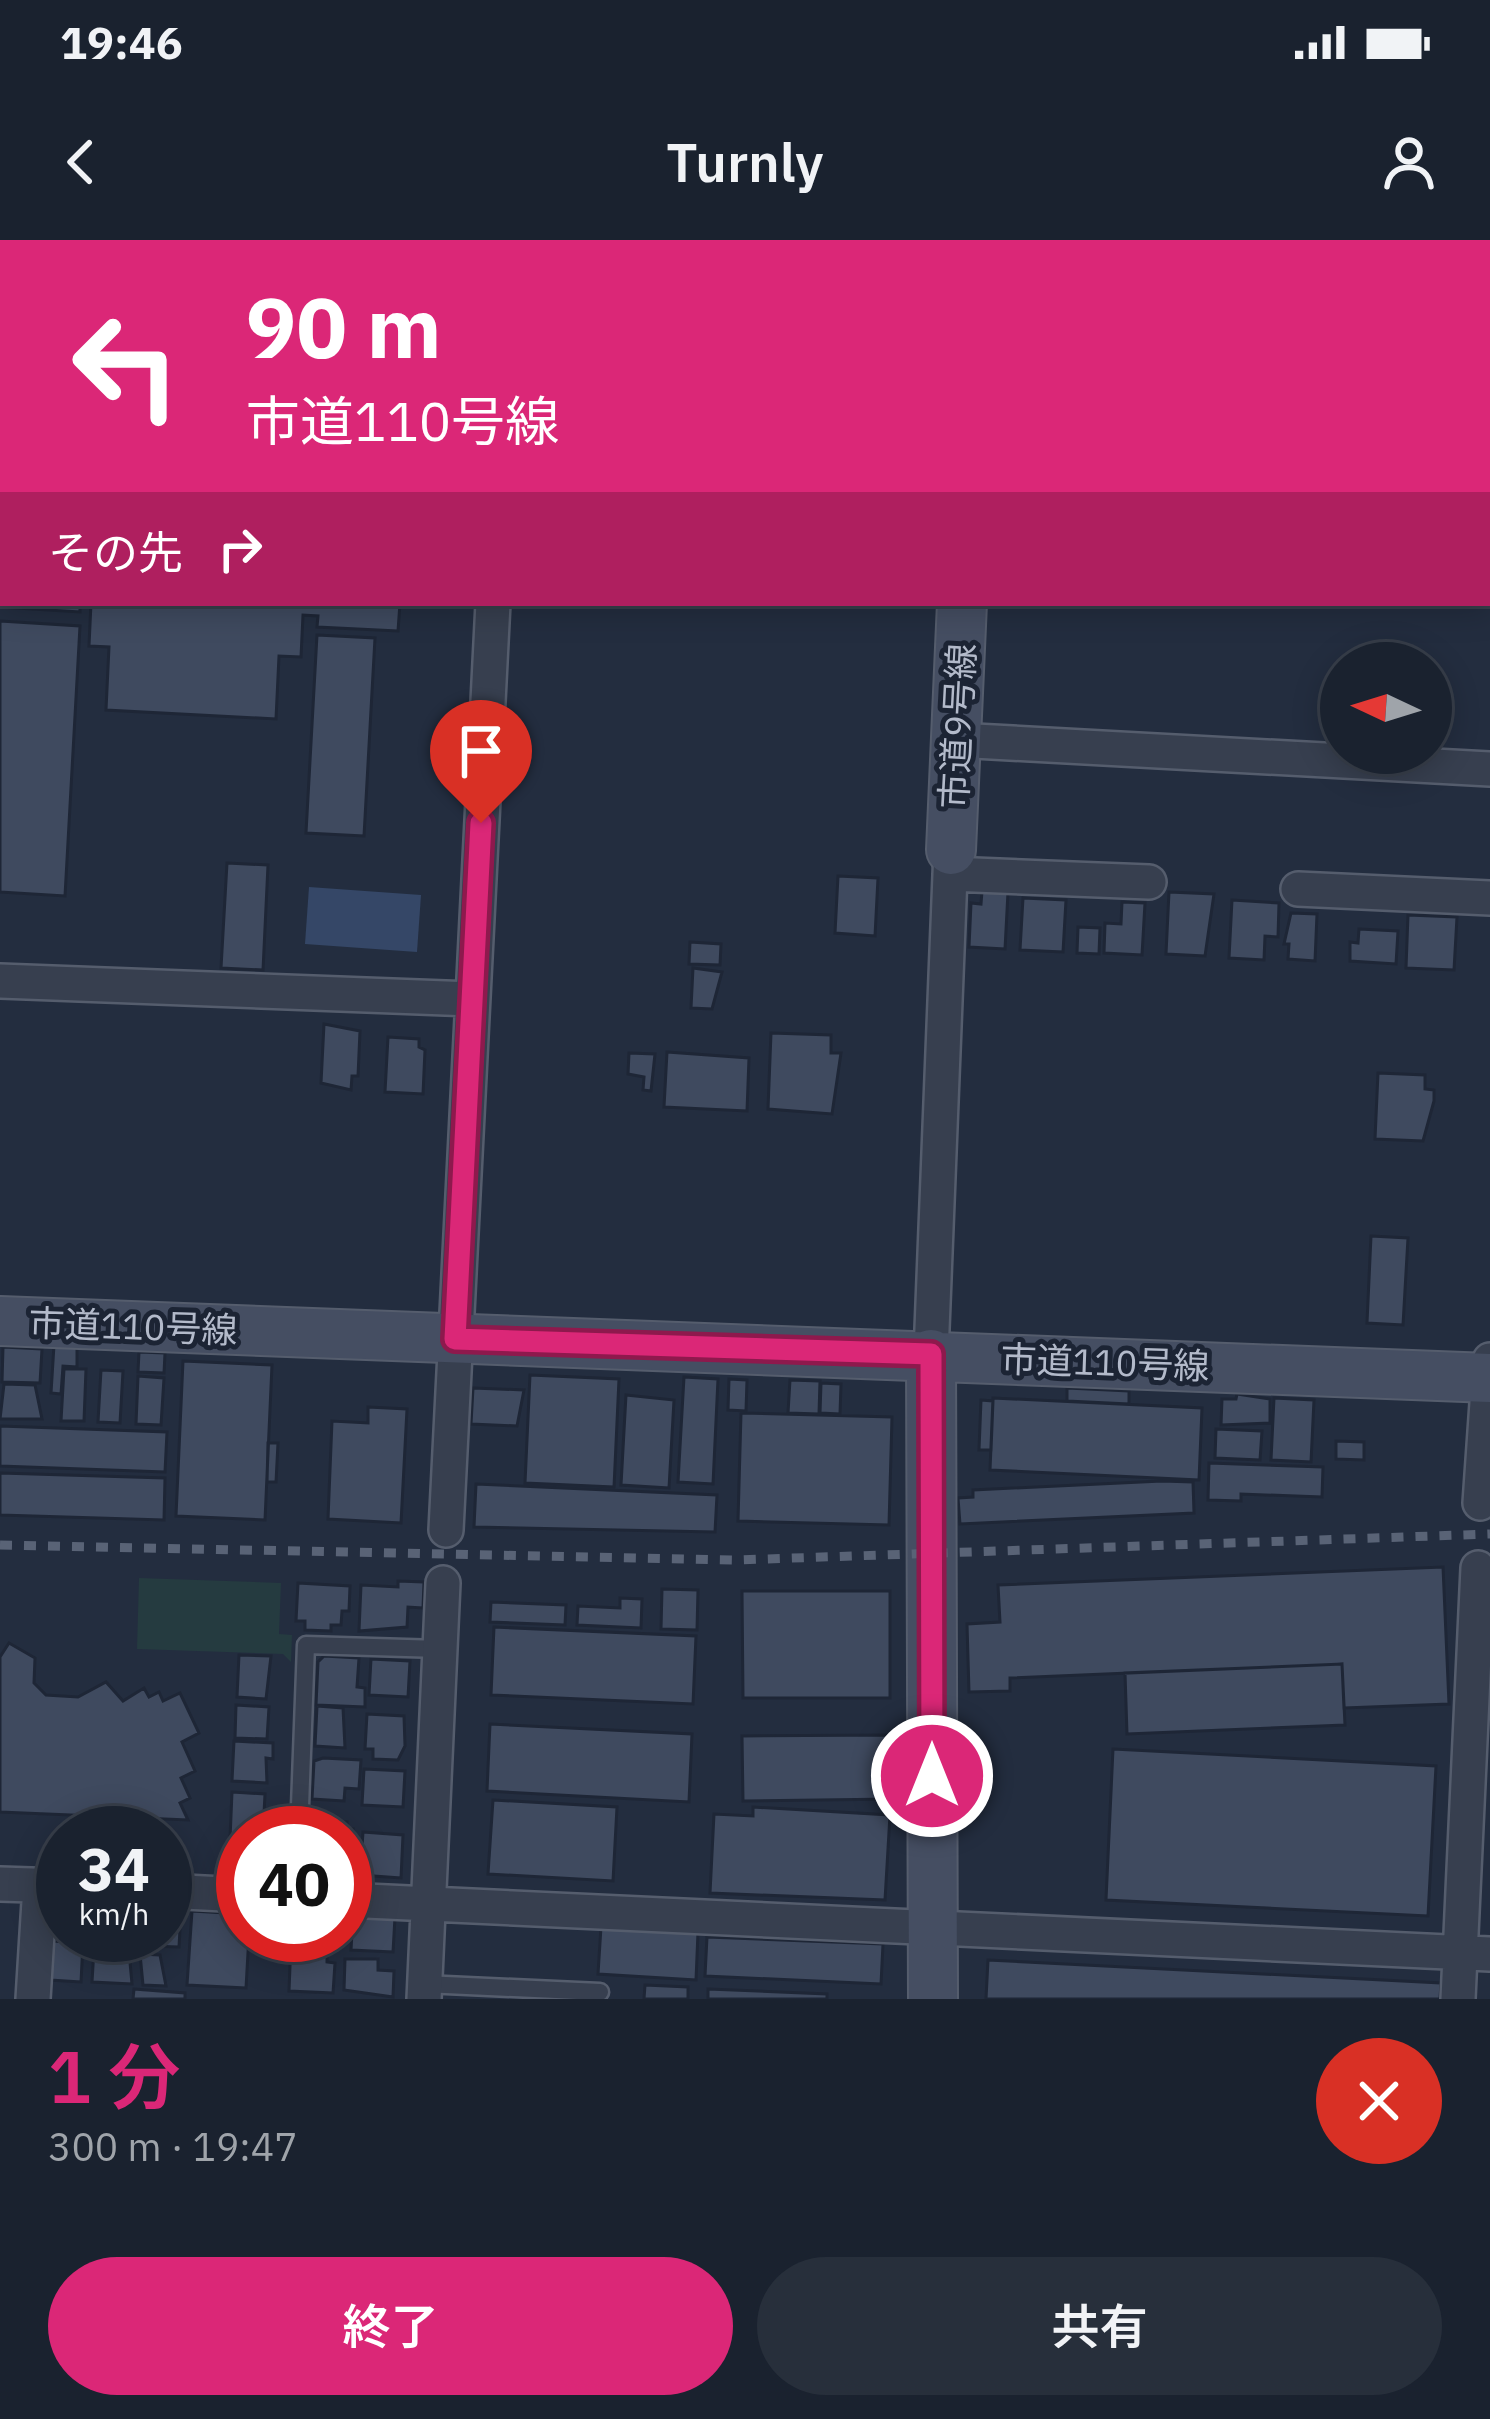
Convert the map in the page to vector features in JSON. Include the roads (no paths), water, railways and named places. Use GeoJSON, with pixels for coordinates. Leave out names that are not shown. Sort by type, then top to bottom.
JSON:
{"type":"FeatureCollection","features":[{"type":"Feature","properties":{"kind":"street"},"geometry":{"type":"LineString","coordinates":[[446,1530],[494,606]]}},
{"type":"Feature","properties":{"kind":"street","name":"市道9号線"},"geometry":{"type":"LineString","coordinates":[[951,862],[962,606]]}},
{"type":"Feature","properties":{"kind":"street"},"geometry":{"type":"LineString","coordinates":[[956,740],[1490,769]]}},
{"type":"Feature","properties":{"kind":"street"},"geometry":{"type":"LineString","coordinates":[[932,1999],[931,1354],[951,862],[1149,882]]}},
{"type":"Feature","properties":{"kind":"street"},"geometry":{"type":"LineString","coordinates":[[1298,889],[1490,898]]}},
{"type":"Feature","properties":{"kind":"street"},"geometry":{"type":"LineString","coordinates":[[0,981],[472,999]]}},
{"type":"Feature","properties":{"kind":"street","name":"市道110号線"},"geometry":{"type":"LineString","coordinates":[[0,1321],[1490,1378]]}},
{"type":"Feature","properties":{"kind":"street"},"geometry":{"type":"LineString","coordinates":[[1480,1503],[1490,1358]]}},
{"type":"Feature","properties":{"kind":"street"},"geometry":{"type":"LineString","coordinates":[[1458,1999],[1475,1954],[1478,1568]]}},
{"type":"Feature","properties":{"kind":"street"},"geometry":{"type":"LineString","coordinates":[[424,1992],[443,1583]]}},
{"type":"Feature","properties":{"kind":"street"},"geometry":{"type":"LineString","coordinates":[[0,1884],[36,1885]]}},
{"type":"Feature","properties":{"kind":"street"},"geometry":{"type":"LineString","coordinates":[[372,1901],[1475,1954]]}},
{"type":"Feature","properties":{"kind":"street"},"geometry":{"type":"LineString","coordinates":[[34,1999],[40,1962]]}},
{"type":"Feature","properties":{"kind":"lane"},"geometry":{"type":"LineString","coordinates":[[300,1806],[306,1645],[440,1649]]}},
{"type":"Feature","properties":{"kind":"lane"},"geometry":{"type":"LineString","coordinates":[[424,1992],[600,1992]]}},
{"type":"Feature","properties":{"kind":"water"},"geometry":{"type":"Polygon","coordinates":[[[309,887],[421,895],[417,952],[305,944],[309,887]]]}},
{"type":"Feature","properties":{"kind":"railway"},"geometry":{"type":"LineString","coordinates":[[0,1545],[737,1560],[1490,1534]]}}]}
